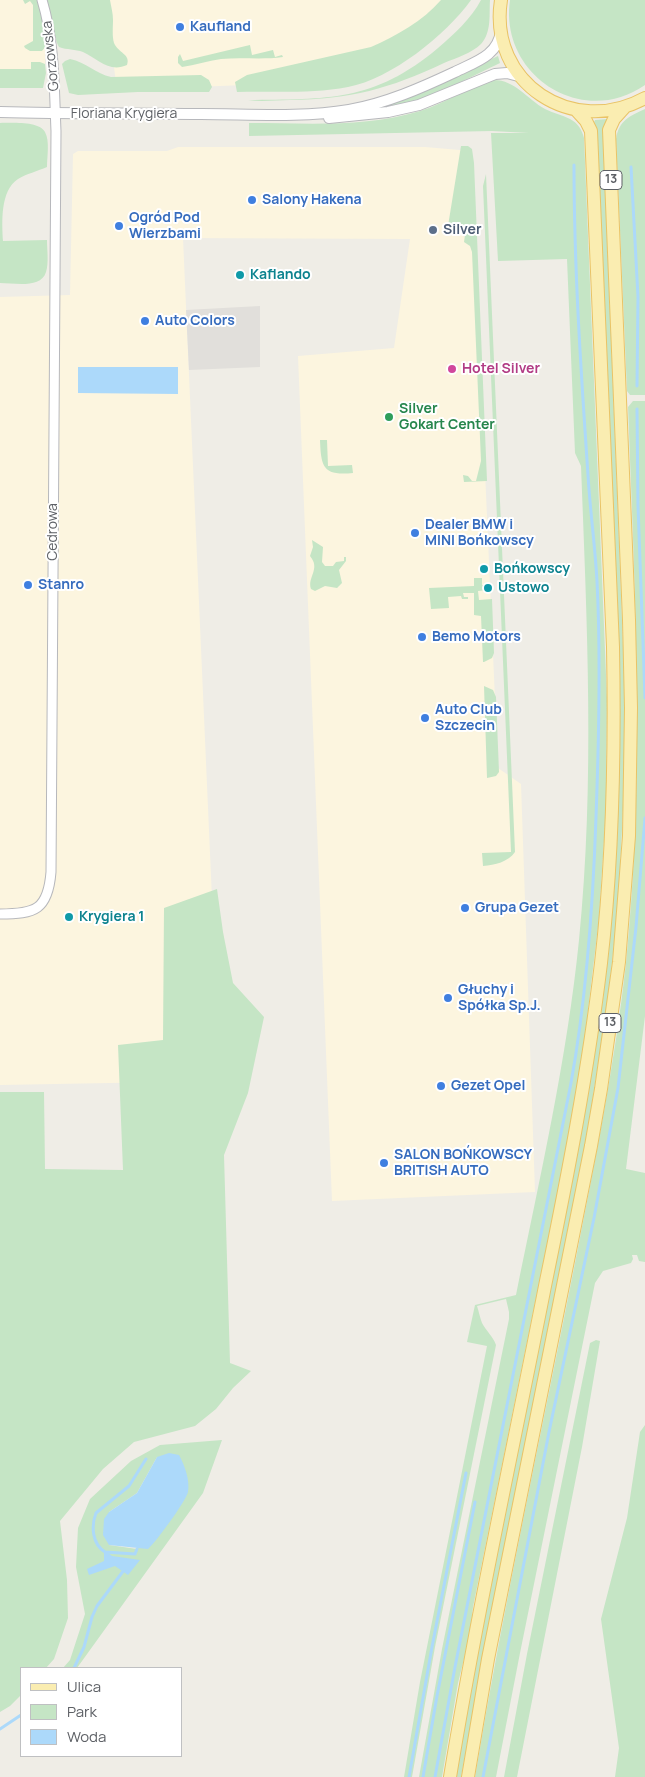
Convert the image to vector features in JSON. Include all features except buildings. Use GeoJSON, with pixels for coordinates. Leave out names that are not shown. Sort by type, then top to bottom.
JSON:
{"type":"FeatureCollection","features":[{"type":"Feature","properties":{"kind":"main road","name":"13"},"geometry":{"type":"LineString","coordinates":[[501,0],[500,32],[508,57],[533,89],[546,98],[576,110],[600,112],[624,108],[645,98]]}},
{"type":"Feature","properties":{"kind":"main road","name":"13"},"geometry":{"type":"LineString","coordinates":[[468,1777],[488,1659],[591,1146],[619,962],[629,836],[631,701],[609,130],[614,119],[624,108]]}},
{"type":"Feature","properties":{"kind":"main road","name":"13"},"geometry":{"type":"LineString","coordinates":[[450,1777],[480,1614],[584,1086],[601,961],[611,835],[614,708],[613,656],[591,131],[586,121],[576,110]]}},
{"type":"Feature","properties":{"kind":"street","name":"Gorzowska"},"geometry":{"type":"LineString","coordinates":[[42,0],[47,16],[55,71],[55,113]]}},
{"type":"Feature","properties":{"kind":"street","name":"Floriana Krygiera"},"geometry":{"type":"LineString","coordinates":[[0,112],[299,114],[347,110],[400,96],[437,81],[484,57],[495,48],[499,41],[500,32]]}},
{"type":"Feature","properties":{"kind":"street","name":"Floriana Krygiera"},"geometry":{"type":"LineString","coordinates":[[248,114],[294,119],[347,117],[388,112],[431,101],[495,74],[507,73],[522,77]]}},
{"type":"Feature","properties":{"kind":"street","name":"Cedrowa"},"geometry":{"type":"LineString","coordinates":[[0,914],[21,914],[40,906],[47,896],[51,872],[55,113]]}},
{"type":"Feature","properties":{"kind":"shaded area"},"geometry":{"type":"Polygon","coordinates":[[[0,0],[37,0],[45,44],[45,64],[0,80],[0,0]]]}},
{"type":"Feature","properties":{"kind":"shaded area"},"geometry":{"type":"Polygon","coordinates":[[[105,0],[445,0],[403,37],[271,84],[117,90],[105,0]]]}},
{"type":"Feature","properties":{"kind":"shaded area"},"geometry":{"type":"Polygon","coordinates":[[[178,147],[425,147],[471,151],[498,768],[521,784],[535,1192],[332,1201],[298,356],[394,348],[410,239],[183,238],[220,1081],[0,1085],[0,297],[70,295],[73,154],[78,151],[167,151],[178,147]]]}},
{"type":"Feature","properties":{"kind":"shaded area"},"geometry":{"type":"Polygon","coordinates":[[[260,306],[260,367],[189,370],[186,310],[260,306]]]}},
{"type":"Feature","properties":{"kind":"green space"},"geometry":{"type":"Polygon","coordinates":[[[23,0],[37,0],[42,16],[46,46],[42,51],[30,51],[24,46],[33,41],[33,5],[30,1],[25,4],[23,0]]]}},
{"type":"Feature","properties":{"kind":"green space"},"geometry":{"type":"Polygon","coordinates":[[[47,0],[110,0],[113,15],[114,43],[126,56],[127,65],[121,67],[109,66],[83,52],[59,47],[47,0]]]}},
{"type":"Feature","properties":{"kind":"green space"},"geometry":{"type":"Polygon","coordinates":[[[441,0],[471,0],[432,41],[416,54],[382,75],[348,87],[334,89],[237,92],[235,82],[247,75],[371,47],[409,27],[426,15],[441,0]]]}},
{"type":"Feature","properties":{"kind":"green space"},"geometry":{"type":"Polygon","coordinates":[[[481,0],[490,0],[487,34],[481,44],[469,53],[405,80],[351,95],[312,99],[248,100],[302,99],[349,94],[371,88],[392,79],[415,66],[444,43],[467,20],[481,0]]]}},
{"type":"Feature","properties":{"kind":"green space"},"geometry":{"type":"Polygon","coordinates":[[[510,0],[645,0],[645,85],[621,97],[596,101],[572,97],[550,87],[531,71],[518,51],[510,27],[510,0]]]}},
{"type":"Feature","properties":{"kind":"green space"},"geometry":{"type":"Polygon","coordinates":[[[250,45],[252,55],[273,50],[275,57],[282,55],[283,57],[221,59],[182,67],[178,63],[180,54],[183,61],[250,45]]]}},
{"type":"Feature","properties":{"kind":"green space"},"geometry":{"type":"Polygon","coordinates":[[[498,56],[500,63],[461,82],[413,101],[399,105],[389,105],[427,90],[498,56]]]}},
{"type":"Feature","properties":{"kind":"green space"},"geometry":{"type":"Polygon","coordinates":[[[70,59],[111,77],[201,75],[209,80],[212,87],[209,92],[138,92],[78,95],[69,93],[62,64],[70,59]]]}},
{"type":"Feature","properties":{"kind":"green space"},"geometry":{"type":"Polygon","coordinates":[[[31,62],[45,64],[46,73],[43,88],[0,88],[0,69],[31,69],[31,62]]]}},
{"type":"Feature","properties":{"kind":"green space"},"geometry":{"type":"Polygon","coordinates":[[[494,80],[508,83],[545,109],[573,121],[579,127],[584,138],[607,699],[606,810],[599,918],[585,1036],[571,1126],[473,1607],[470,1635],[458,1683],[442,1777],[419,1777],[442,1649],[509,1319],[506,1299],[477,1306],[482,1323],[496,1345],[435,1647],[412,1777],[404,1777],[420,1682],[487,1346],[467,1342],[475,1305],[516,1295],[560,1074],[579,940],[587,822],[587,644],[581,466],[575,453],[567,259],[498,261],[491,133],[529,133],[492,131],[249,136],[249,123],[314,124],[378,120],[430,108],[494,80]]]}},
{"type":"Feature","properties":{"kind":"green space"},"geometry":{"type":"Polygon","coordinates":[[[645,109],[645,395],[630,395],[627,391],[616,139],[623,123],[645,109]]]}},
{"type":"Feature","properties":{"kind":"green space"},"geometry":{"type":"Polygon","coordinates":[[[607,119],[604,131],[604,154],[625,698],[623,810],[618,908],[608,999],[588,1129],[461,1777],[455,1777],[471,1686],[582,1129],[603,999],[615,864],[594,122],[595,120],[607,119]]]}},
{"type":"Feature","properties":{"kind":"green space"},"geometry":{"type":"Polygon","coordinates":[[[0,123],[24,123],[37,126],[45,132],[47,140],[47,167],[21,177],[12,184],[3,207],[3,241],[47,240],[48,261],[46,272],[39,281],[33,283],[0,283],[0,123]]]}},
{"type":"Feature","properties":{"kind":"green space"},"geometry":{"type":"Polygon","coordinates":[[[461,146],[468,146],[472,149],[474,163],[487,481],[464,482],[463,475],[468,476],[472,481],[476,481],[481,461],[472,252],[470,246],[464,242],[465,235],[447,232],[461,146]]]}},
{"type":"Feature","properties":{"kind":"green space"},"geometry":{"type":"Polygon","coordinates":[[[486,174],[515,852],[501,862],[483,866],[482,853],[511,852],[483,186],[486,174]]]}},
{"type":"Feature","properties":{"kind":"green space"},"geometry":{"type":"Polygon","coordinates":[[[633,401],[645,401],[645,1016],[626,1169],[645,1173],[645,1262],[639,1261],[637,1255],[632,1255],[631,1263],[603,1271],[595,1283],[496,1777],[475,1777],[511,1582],[597,1148],[616,1038],[626,963],[632,894],[637,755],[637,685],[628,407],[633,401]]]}},
{"type":"Feature","properties":{"kind":"green space"},"geometry":{"type":"Polygon","coordinates":[[[320,440],[327,440],[328,466],[352,465],[353,473],[335,473],[326,468],[321,457],[320,440]]]}},
{"type":"Feature","properties":{"kind":"green space"},"geometry":{"type":"Polygon","coordinates":[[[312,540],[323,547],[322,562],[325,566],[333,566],[336,562],[344,561],[344,557],[346,557],[346,561],[339,570],[342,583],[337,588],[325,586],[315,591],[311,589],[310,585],[314,569],[310,556],[313,547],[312,540]]]}},
{"type":"Feature","properties":{"kind":"green space"},"geometry":{"type":"Polygon","coordinates":[[[474,578],[482,578],[482,585],[491,585],[492,589],[487,587],[487,590],[478,591],[479,600],[492,599],[494,653],[492,658],[484,662],[481,616],[474,615],[474,593],[463,593],[464,597],[468,597],[468,599],[462,599],[461,596],[448,597],[449,608],[431,609],[429,588],[474,586],[474,578]]]}},
{"type":"Feature","properties":{"kind":"green space"},"geometry":{"type":"Polygon","coordinates":[[[484,686],[493,690],[496,697],[499,772],[496,776],[487,778],[484,686]]]}},
{"type":"Feature","properties":{"kind":"green space"},"geometry":{"type":"Polygon","coordinates":[[[217,889],[233,983],[264,1017],[248,1093],[224,1155],[230,1363],[251,1371],[233,1388],[216,1409],[195,1426],[134,1442],[103,1469],[60,1521],[67,1580],[68,1618],[54,1659],[47,1667],[20,1667],[20,1696],[10,1706],[0,1712],[0,1092],[44,1092],[45,1169],[123,1170],[118,1045],[163,1040],[164,908],[217,889]]]}},
{"type":"Feature","properties":{"kind":"green space"},"geometry":{"type":"Polygon","coordinates":[[[596,1340],[600,1341],[582,1447],[517,1777],[504,1777],[590,1343],[596,1340]]]}},
{"type":"Feature","properties":{"kind":"green space"},"geometry":{"type":"Polygon","coordinates":[[[645,1425],[645,1777],[615,1777],[619,1748],[601,1619],[627,1518],[640,1432],[645,1425]]]}},
{"type":"Feature","properties":{"kind":"green space"},"geometry":{"type":"Polygon","coordinates":[[[222,1440],[203,1493],[78,1667],[64,1667],[70,1660],[85,1614],[76,1567],[78,1528],[90,1499],[131,1461],[160,1445],[222,1440]],[[157,1457],[137,1493],[109,1512],[109,1545],[137,1549],[157,1457]]]}},
{"type":"Feature","properties":{"kind":"water"},"geometry":{"type":"Polygon","coordinates":[[[78,367],[178,367],[178,394],[78,393],[78,367]]]}},
{"type":"Feature","properties":{"kind":"water"},"geometry":{"type":"Polygon","coordinates":[[[169,1453],[179,1455],[188,1478],[188,1492],[177,1512],[148,1549],[109,1545],[103,1535],[104,1519],[109,1512],[137,1493],[157,1457],[169,1453]]]}},
{"type":"Feature","properties":{"kind":"water"},"geometry":{"type":"Polygon","coordinates":[[[104,1553],[140,1560],[128,1575],[115,1566],[89,1575],[87,1569],[104,1561],[104,1553]]]}},
{"type":"Feature","properties":{"kind":"waterway"},"geometry":{"type":"LineString","coordinates":[[435,1777],[455,1667],[571,1083],[577,1050],[588,950],[597,787],[599,640],[597,581],[578,320],[574,165]]}},
{"type":"Feature","properties":{"kind":"waterway"},"geometry":{"type":"LineString","coordinates":[[631,167],[638,297],[637,386]]}},
{"type":"Feature","properties":{"kind":"waterway"},"geometry":{"type":"LineString","coordinates":[[637,409],[638,506],[645,698]]}},
{"type":"Feature","properties":{"kind":"waterway"},"geometry":{"type":"LineString","coordinates":[[483,1777],[549,1432],[594,1218],[618,1088],[636,927],[645,818]]}},
{"type":"Feature","properties":{"kind":"waterway"},"geometry":{"type":"LineString","coordinates":[[105,1552],[95,1540],[93,1523],[96,1513],[129,1486],[146,1459]]}},
{"type":"Feature","properties":{"kind":"waterway"},"geometry":{"type":"LineString","coordinates":[[409,1777],[466,1473]]}},
{"type":"Feature","properties":{"kind":"waterway"},"geometry":{"type":"LineString","coordinates":[[423,1777],[475,1502]]}},
{"type":"Feature","properties":{"kind":"waterway"},"geometry":{"type":"LineString","coordinates":[[107,1555],[105,1552],[135,1554],[137,1549]]}},
{"type":"Feature","properties":{"kind":"waterway"},"geometry":{"type":"LineString","coordinates":[[74,1667],[84,1647],[97,1606],[124,1570]]}},
{"type":"Feature","properties":{"kind":"waterway"},"geometry":{"type":"LineString","coordinates":[[0,1729],[20,1716]]}},
{"type":"Feature","properties":{"kind":"place","name":"Kaufland"},"geometry":{"type":"Point","coordinates":[180,27]}},
{"type":"Feature","properties":{"kind":"place","name":"Salony Hakena"},"geometry":{"type":"Point","coordinates":[252,200]}},
{"type":"Feature","properties":{"kind":"place","name":"Ogród Pod Wierzbami"},"geometry":{"type":"Point","coordinates":[119,226]}},
{"type":"Feature","properties":{"kind":"place","name":"Silver"},"geometry":{"type":"Point","coordinates":[433,230]}},
{"type":"Feature","properties":{"kind":"place","name":"Kaflando"},"geometry":{"type":"Point","coordinates":[240,275]}},
{"type":"Feature","properties":{"kind":"place","name":"Auto Colors"},"geometry":{"type":"Point","coordinates":[145,321]}},
{"type":"Feature","properties":{"kind":"place","name":"Hotel Silver"},"geometry":{"type":"Point","coordinates":[452,369]}},
{"type":"Feature","properties":{"kind":"place","name":"Silver Gokart Center"},"geometry":{"type":"Point","coordinates":[389,417]}},
{"type":"Feature","properties":{"kind":"place","name":"Dealer BMW i MINI Bońkowscy"},"geometry":{"type":"Point","coordinates":[415,533]}},
{"type":"Feature","properties":{"kind":"place","name":"Bońkowscy"},"geometry":{"type":"Point","coordinates":[484,569]}},
{"type":"Feature","properties":{"kind":"place","name":"Stanro"},"geometry":{"type":"Point","coordinates":[28,585]}},
{"type":"Feature","properties":{"kind":"place","name":"Ustowo"},"geometry":{"type":"Point","coordinates":[488,588]}},
{"type":"Feature","properties":{"kind":"place","name":"Bemo Motors"},"geometry":{"type":"Point","coordinates":[422,637]}},
{"type":"Feature","properties":{"kind":"place","name":"Auto Club Szczecin"},"geometry":{"type":"Point","coordinates":[425,718]}},
{"type":"Feature","properties":{"kind":"place","name":"Grupa Gezet"},"geometry":{"type":"Point","coordinates":[465,908]}},
{"type":"Feature","properties":{"kind":"place","name":"Krygiera 1"},"geometry":{"type":"Point","coordinates":[69,917]}},
{"type":"Feature","properties":{"kind":"place","name":"Głuchy i Spółka Sp.J."},"geometry":{"type":"Point","coordinates":[448,998]}},
{"type":"Feature","properties":{"kind":"place","name":"Gezet Opel"},"geometry":{"type":"Point","coordinates":[441,1086]}},
{"type":"Feature","properties":{"kind":"place","name":"SALON BOŃKOWSCY BRITISH AUTO"},"geometry":{"type":"Point","coordinates":[384,1163]}}]}
